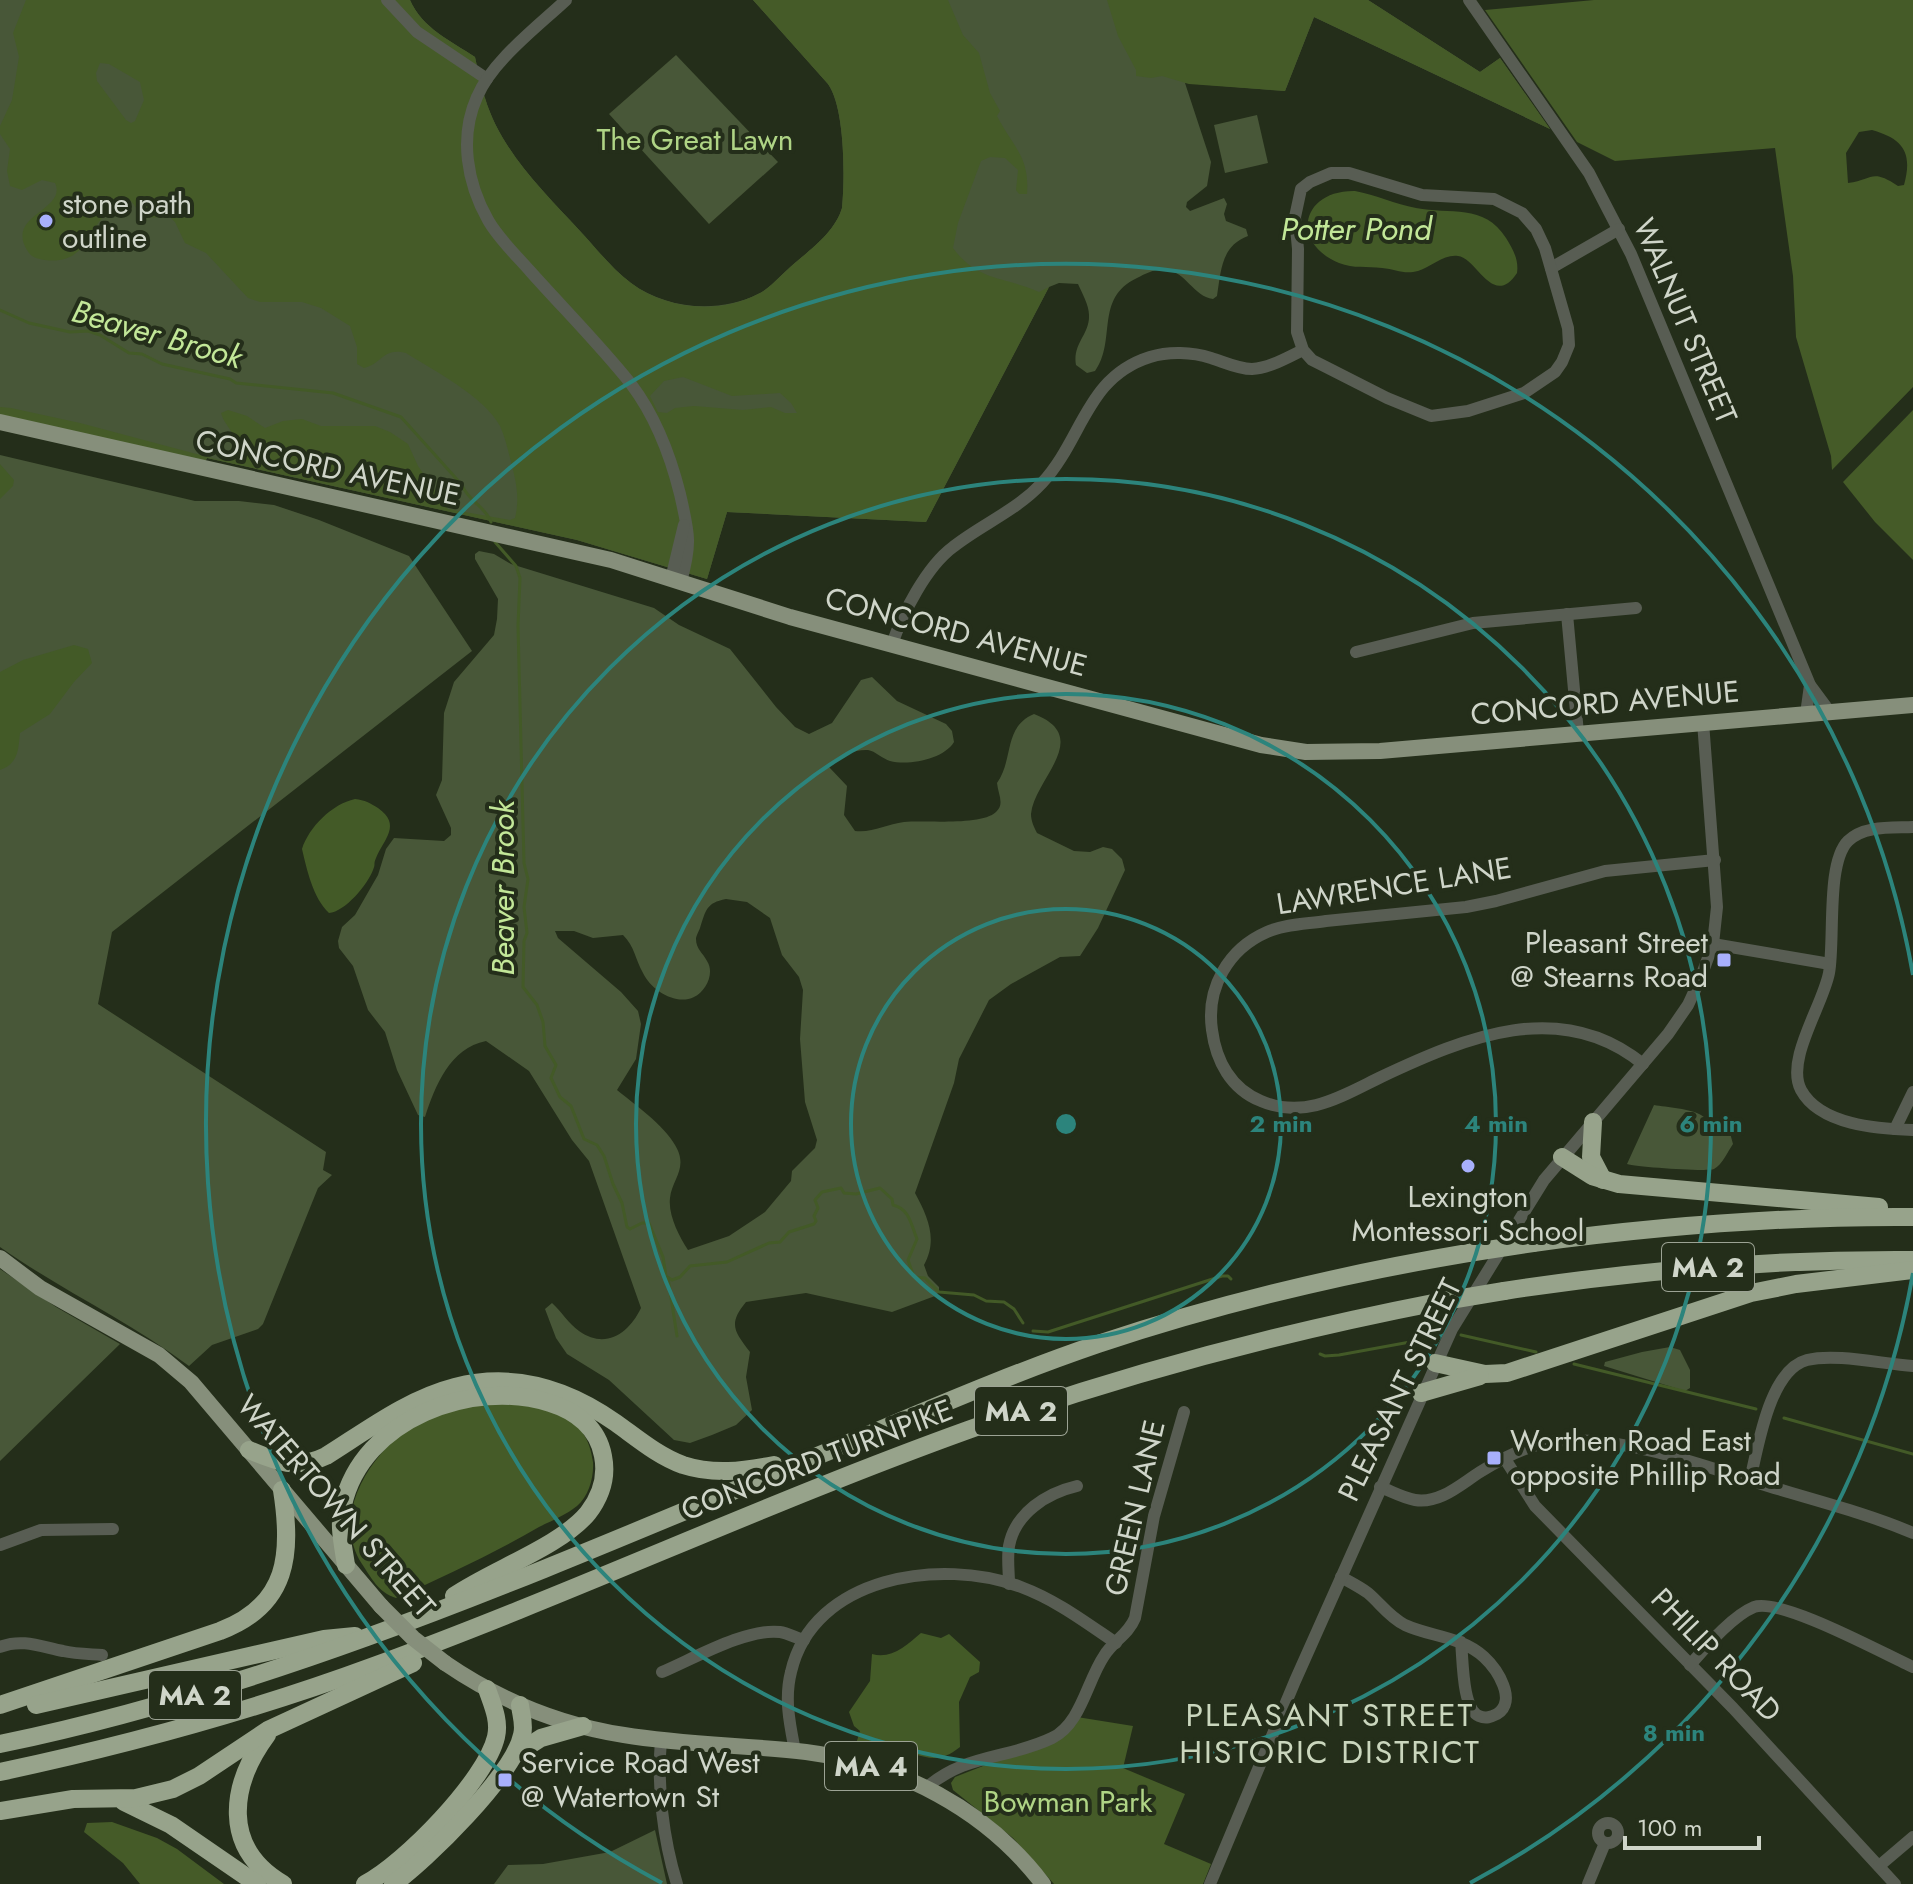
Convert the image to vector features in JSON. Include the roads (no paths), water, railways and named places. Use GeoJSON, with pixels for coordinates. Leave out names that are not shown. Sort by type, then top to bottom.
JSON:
{"type":"FeatureCollection","features":[{"type":"Feature","properties":{"kind":"highway"},"geometry":{"type":"LineString","coordinates":[[1593,1122],[1590,1152],[1603,1180]]}},
{"type":"Feature","properties":{"kind":"highway"},"geometry":{"type":"LineString","coordinates":[[1562,1157],[1582,1171],[1625,1185],[1880,1207],[1913,1215]]}},
{"type":"Feature","properties":{"kind":"highway","name":"CONCORD TURNPIKE"},"geometry":{"type":"LineString","coordinates":[[425,1616],[1036,1367],[1160,1324],[1319,1283],[1533,1243],[1739,1222],[1913,1215]]}},
{"type":"Feature","properties":{"kind":"highway","name":"CONCORD TURNPIKE"},"geometry":{"type":"LineString","coordinates":[[0,1772],[124,1743],[250,1708],[364,1670],[876,1464],[1019,1412],[1216,1352],[1438,1302],[1615,1275],[1712,1266],[1913,1260]]}},
{"type":"Feature","properties":{"kind":"highway"},"geometry":{"type":"LineString","coordinates":[[1435,1363],[1502,1374],[1526,1369],[1751,1293],[1796,1284],[1913,1270]]}},
{"type":"Feature","properties":{"kind":"highway"},"geometry":{"type":"LineString","coordinates":[[1421,1393],[1488,1374]]}},
{"type":"Feature","properties":{"kind":"highway"},"geometry":{"type":"LineString","coordinates":[[249,1450],[283,1463],[308,1463],[428,1396],[466,1384],[498,1381],[535,1385],[577,1398],[660,1454],[695,1468],[737,1471],[816,1457]]}},
{"type":"Feature","properties":{"kind":"highway"},"geometry":{"type":"LineString","coordinates":[[346,1565],[340,1522],[347,1491],[374,1450],[412,1419],[451,1401],[492,1395],[539,1399],[577,1415],[596,1435],[604,1458],[603,1483],[590,1510],[563,1535],[477,1581],[425,1616]]}},
{"type":"Feature","properties":{"kind":"highway"},"geometry":{"type":"LineString","coordinates":[[0,1705],[220,1631],[247,1618],[268,1597],[284,1565],[288,1537],[282,1490]]}},
{"type":"Feature","properties":{"kind":"highway","name":"MA 2"},"geometry":{"type":"LineString","coordinates":[[0,1744],[180,1700],[283,1668],[425,1616]]}},
{"type":"Feature","properties":{"kind":"highway"},"geometry":{"type":"LineString","coordinates":[[0,1811],[73,1799],[117,1800],[155,1795],[184,1784],[273,1728],[429,1655],[477,1625]]}},
{"type":"Feature","properties":{"kind":"highway"},"geometry":{"type":"LineString","coordinates":[[0,1713],[324,1639],[385,1632]]}},
{"type":"Feature","properties":{"kind":"highway"},"geometry":{"type":"LineString","coordinates":[[365,1884],[397,1864],[424,1838],[453,1805],[489,1754],[497,1726],[487,1689]]}},
{"type":"Feature","properties":{"kind":"highway"},"geometry":{"type":"LineString","coordinates":[[393,1884],[459,1823],[511,1758],[523,1734],[520,1705]]}},
{"type":"Feature","properties":{"kind":"highway"},"geometry":{"type":"LineString","coordinates":[[511,1758],[537,1740],[583,1726]]}},
{"type":"Feature","properties":{"kind":"highway"},"geometry":{"type":"LineString","coordinates":[[273,1728],[248,1764],[240,1786],[237,1811],[239,1827],[250,1852],[266,1872],[283,1884]]}},
{"type":"Feature","properties":{"kind":"highway"},"geometry":{"type":"LineString","coordinates":[[117,1800],[171,1825],[257,1884]]}},
{"type":"Feature","properties":{"kind":"main road","name":"CONCORD AVENUE"},"geometry":{"type":"LineString","coordinates":[[0,422],[611,560],[790,617],[1261,745],[1306,752],[1358,753],[1913,705]]}},
{"type":"Feature","properties":{"kind":"main road","name":"WATERTOWN STREET"},"geometry":{"type":"LineString","coordinates":[[0,1258],[40,1288],[159,1355],[196,1387],[381,1606],[408,1634],[445,1663],[487,1689],[520,1705],[583,1726],[661,1740],[795,1751],[861,1763],[926,1788],[966,1810],[1024,1858],[1043,1884]]}},
{"type":"Feature","properties":{"kind":"street"},"geometry":{"type":"LineString","coordinates":[[387,0],[417,32],[487,79]]}},
{"type":"Feature","properties":{"kind":"street"},"geometry":{"type":"LineString","coordinates":[[566,0],[487,79],[470,116],[468,162],[475,192],[489,222],[643,401],[670,456],[690,545],[676,581]]}},
{"type":"Feature","properties":{"kind":"street","name":"WALNUT STREET"},"geometry":{"type":"LineString","coordinates":[[1469,0],[1589,173],[1619,229],[1810,685],[1830,712]]}},
{"type":"Feature","properties":{"kind":"street"},"geometry":{"type":"LineString","coordinates":[[1331,173],[1349,173],[1422,195],[1494,199],[1522,213],[1536,229],[1551,268],[1568,328],[1569,345],[1562,362],[1540,384],[1524,393],[1468,411],[1431,416],[1387,398],[1312,360],[1303,350],[1297,332],[1298,249],[1295,217],[1301,189],[1331,173]]}},
{"type":"Feature","properties":{"kind":"street"},"geometry":{"type":"LineString","coordinates":[[1551,268],[1619,229]]}},
{"type":"Feature","properties":{"kind":"street"},"geometry":{"type":"LineString","coordinates":[[892,644],[916,592],[949,549],[1020,505],[1044,481],[1099,392],[1111,378],[1130,365],[1153,356],[1179,353],[1252,369],[1275,363],[1303,350]]}},
{"type":"Feature","properties":{"kind":"street"},"geometry":{"type":"LineString","coordinates":[[1356,652],[1473,623],[1636,608]]}},
{"type":"Feature","properties":{"kind":"street"},"geometry":{"type":"LineString","coordinates":[[1567,614],[1578,733]]}},
{"type":"Feature","properties":{"kind":"street"},"geometry":{"type":"LineString","coordinates":[[1806,714],[1810,685]]}},
{"type":"Feature","properties":{"kind":"street","name":"PLEASANT STREET"},"geometry":{"type":"LineString","coordinates":[[1210,1884],[1421,1393],[1458,1318],[1562,1157],[1643,1064],[1688,1005],[1713,944],[1717,907],[1703,722]]}},
{"type":"Feature","properties":{"kind":"street"},"geometry":{"type":"LineString","coordinates":[[1913,827],[1866,831],[1851,838],[1841,850],[1835,870],[1826,986],[1799,1059],[1797,1074],[1800,1086],[1810,1101],[1827,1113],[1863,1124],[1913,1130]]}},
{"type":"Feature","properties":{"kind":"street","name":"LAWRENCE LANE"},"geometry":{"type":"LineString","coordinates":[[1643,1064],[1621,1047],[1595,1036],[1561,1027],[1531,1027],[1457,1045],[1325,1103],[1301,1109],[1283,1109],[1259,1101],[1239,1088],[1226,1074],[1216,1053],[1211,1011],[1222,970],[1248,942],[1278,928],[1466,907],[1605,871],[1715,860]]}},
{"type":"Feature","properties":{"kind":"street"},"geometry":{"type":"LineString","coordinates":[[1713,944],[1830,964]]}},
{"type":"Feature","properties":{"kind":"street"},"geometry":{"type":"LineString","coordinates":[[1895,1129],[1913,1092]]}},
{"type":"Feature","properties":{"kind":"street"},"geometry":{"type":"LineString","coordinates":[[1750,1480],[1764,1424],[1778,1387],[1787,1372],[1799,1363],[1824,1358],[1913,1366]]}},
{"type":"Feature","properties":{"kind":"street","name":"GREEN LANE"},"geometry":{"type":"LineString","coordinates":[[926,1788],[940,1776],[975,1760],[1054,1738],[1068,1725],[1105,1653],[1130,1630],[1139,1606],[1144,1561],[1154,1516],[1184,1412]]}},
{"type":"Feature","properties":{"kind":"street"},"geometry":{"type":"LineString","coordinates":[[1380,1487],[1416,1500],[1435,1498],[1455,1491],[1481,1471],[1516,1453],[1562,1440],[1603,1442],[1646,1451],[1830,1503],[1913,1533]]}},
{"type":"Feature","properties":{"kind":"street","name":"PHILIP ROAD"},"geometry":{"type":"LineString","coordinates":[[1505,1459],[1535,1506],[1690,1665],[1895,1884]]}},
{"type":"Feature","properties":{"kind":"street"},"geometry":{"type":"LineString","coordinates":[[1009,1584],[1009,1547],[1014,1531],[1040,1501],[1058,1491],[1077,1486]]}},
{"type":"Feature","properties":{"kind":"street"},"geometry":{"type":"LineString","coordinates":[[0,1545],[41,1530],[113,1529]]}},
{"type":"Feature","properties":{"kind":"street"},"geometry":{"type":"LineString","coordinates":[[795,1751],[787,1696],[791,1671],[804,1640],[810,1630],[842,1600],[883,1582],[945,1575],[1009,1584],[1063,1606],[1116,1643]]}},
{"type":"Feature","properties":{"kind":"street"},"geometry":{"type":"LineString","coordinates":[[1341,1577],[1368,1593],[1405,1625],[1461,1642],[1485,1658],[1503,1686],[1506,1701],[1503,1709],[1493,1716],[1483,1718],[1474,1713],[1467,1698],[1461,1642]]}},
{"type":"Feature","properties":{"kind":"street"},"geometry":{"type":"LineString","coordinates":[[1690,1665],[1739,1618],[1755,1607],[1770,1606],[1801,1616],[1913,1667]]}},
{"type":"Feature","properties":{"kind":"street"},"geometry":{"type":"LineString","coordinates":[[662,1672],[739,1639],[759,1634],[781,1632],[804,1640]]}},
{"type":"Feature","properties":{"kind":"street"},"geometry":{"type":"LineString","coordinates":[[0,1647],[28,1643],[66,1652],[102,1655]]}},
{"type":"Feature","properties":{"kind":"street"},"geometry":{"type":"LineString","coordinates":[[661,1740],[663,1808],[677,1884]]}},
{"type":"Feature","properties":{"kind":"street"},"geometry":{"type":"LineString","coordinates":[[1879,1866],[1913,1837]]}},
{"type":"Feature","properties":{"kind":"street"},"geometry":{"type":"LineString","coordinates":[[1588,1884],[1605,1843]]}},
{"type":"Feature","properties":{"kind":"water","name":"Potter Pond"},"geometry":{"type":"Polygon","coordinates":[[[1355,191],[1416,208],[1466,212],[1487,220],[1497,227],[1511,246],[1517,273],[1508,283],[1500,286],[1486,279],[1458,256],[1408,272],[1339,263],[1323,254],[1313,243],[1308,231],[1308,219],[1313,208],[1323,199],[1337,193],[1355,191]]]}},
{"type":"Feature","properties":{"kind":"water"},"geometry":{"type":"Polygon","coordinates":[[[0,464],[14,480],[13,486],[0,499],[0,464]]]}},
{"type":"Feature","properties":{"kind":"water"},"geometry":{"type":"Polygon","coordinates":[[[74,645],[88,649],[92,663],[50,714],[20,733],[14,760],[0,770],[0,672],[23,660],[74,645]]]}},
{"type":"Feature","properties":{"kind":"water"},"geometry":{"type":"Polygon","coordinates":[[[355,799],[370,803],[385,814],[389,820],[389,832],[374,868],[361,889],[349,903],[329,913],[315,892],[302,849],[322,818],[338,806],[355,799]]]}},
{"type":"Feature","properties":{"kind":"water"},"geometry":{"type":"Polygon","coordinates":[[[921,1633],[941,1638],[949,1634],[980,1662],[979,1672],[970,1677],[959,1702],[960,1747],[934,1758],[894,1751],[868,1754],[856,1744],[860,1731],[854,1726],[849,1712],[870,1681],[872,1654],[892,1653],[921,1633]]]}},
{"type":"Feature","properties":{"kind":"waterway","name":"Beaver Brook"},"geometry":{"type":"LineString","coordinates":[[0,310],[29,323],[70,332],[88,331],[129,353],[142,354],[162,364],[236,383],[333,393],[401,417],[491,522]]}},
{"type":"Feature","properties":{"kind":"waterway","name":"Beaver Brook"},"geometry":{"type":"LineString","coordinates":[[495,542],[516,566],[520,578],[518,626],[524,863],[528,879],[524,907],[527,933],[524,941],[523,987],[537,1005],[543,1022],[545,1046],[556,1065],[551,1078],[560,1097],[571,1106],[584,1139],[597,1145],[604,1156],[622,1203],[627,1227],[630,1229],[649,1223],[663,1257],[666,1276],[672,1280],[680,1277],[690,1266],[727,1262],[769,1243],[780,1242],[789,1232],[814,1224],[818,1208],[815,1200],[822,1192],[841,1188],[844,1193],[856,1194],[880,1188],[892,1199],[893,1205],[903,1210],[911,1223],[917,1239],[908,1260],[914,1277],[925,1278],[939,1292],[1004,1302],[1014,1309],[1023,1323]]}},
{"type":"Feature","properties":{"kind":"waterway","name":"Beaver Brook"},"geometry":{"type":"LineString","coordinates":[[1033,1331],[1048,1332],[1222,1276],[1231,1279]]}},
{"type":"Feature","properties":{"kind":"waterway"},"geometry":{"type":"LineString","coordinates":[[668,1278],[677,1336]]}},
{"type":"Feature","properties":{"kind":"waterway","name":"Beaver Brook"},"geometry":{"type":"LineString","coordinates":[[1461,1335],[1536,1352]]}},
{"type":"Feature","properties":{"kind":"waterway","name":"Beaver Brook"},"geometry":{"type":"LineString","coordinates":[[1320,1354],[1339,1355],[1432,1338]]}},
{"type":"Feature","properties":{"kind":"waterway","name":"Beaver Brook"},"geometry":{"type":"LineString","coordinates":[[1574,1364],[1756,1409]]}},
{"type":"Feature","properties":{"kind":"waterway","name":"Beaver Brook"},"geometry":{"type":"LineString","coordinates":[[1784,1418],[1913,1454]]}},
{"type":"Feature","properties":{"kind":"place","name":"stone path outline"},"geometry":{"type":"Point","coordinates":[46,221]}},
{"type":"Feature","properties":{"kind":"place","name":"Pleasant Street @ Stearns Road"},"geometry":{"type":"Point","coordinates":[1724,960]}},
{"type":"Feature","properties":{"kind":"place","name":"Lexington Montessori School"},"geometry":{"type":"Point","coordinates":[1468,1166]}},
{"type":"Feature","properties":{"kind":"place","name":"Worthen Road East opposite Phillip Road"},"geometry":{"type":"Point","coordinates":[1494,1458]}},
{"type":"Feature","properties":{"kind":"place","name":"Service Road West @ Watertown St"},"geometry":{"type":"Point","coordinates":[505,1780]}},
{"type":"Feature","properties":{"kind":"district","name":"PLEASANT STREET HISTORIC DISTRICT"},"geometry":{"type":"Point","coordinates":[1330,1734]}},
{"type":"Feature","properties":{"kind":"park label","name":"The Great Lawn"},"geometry":{"type":"Point","coordinates":[695,140]}},
{"type":"Feature","properties":{"kind":"park label","name":"Bowman Park"},"geometry":{"type":"Point","coordinates":[1068,1802]}}]}
